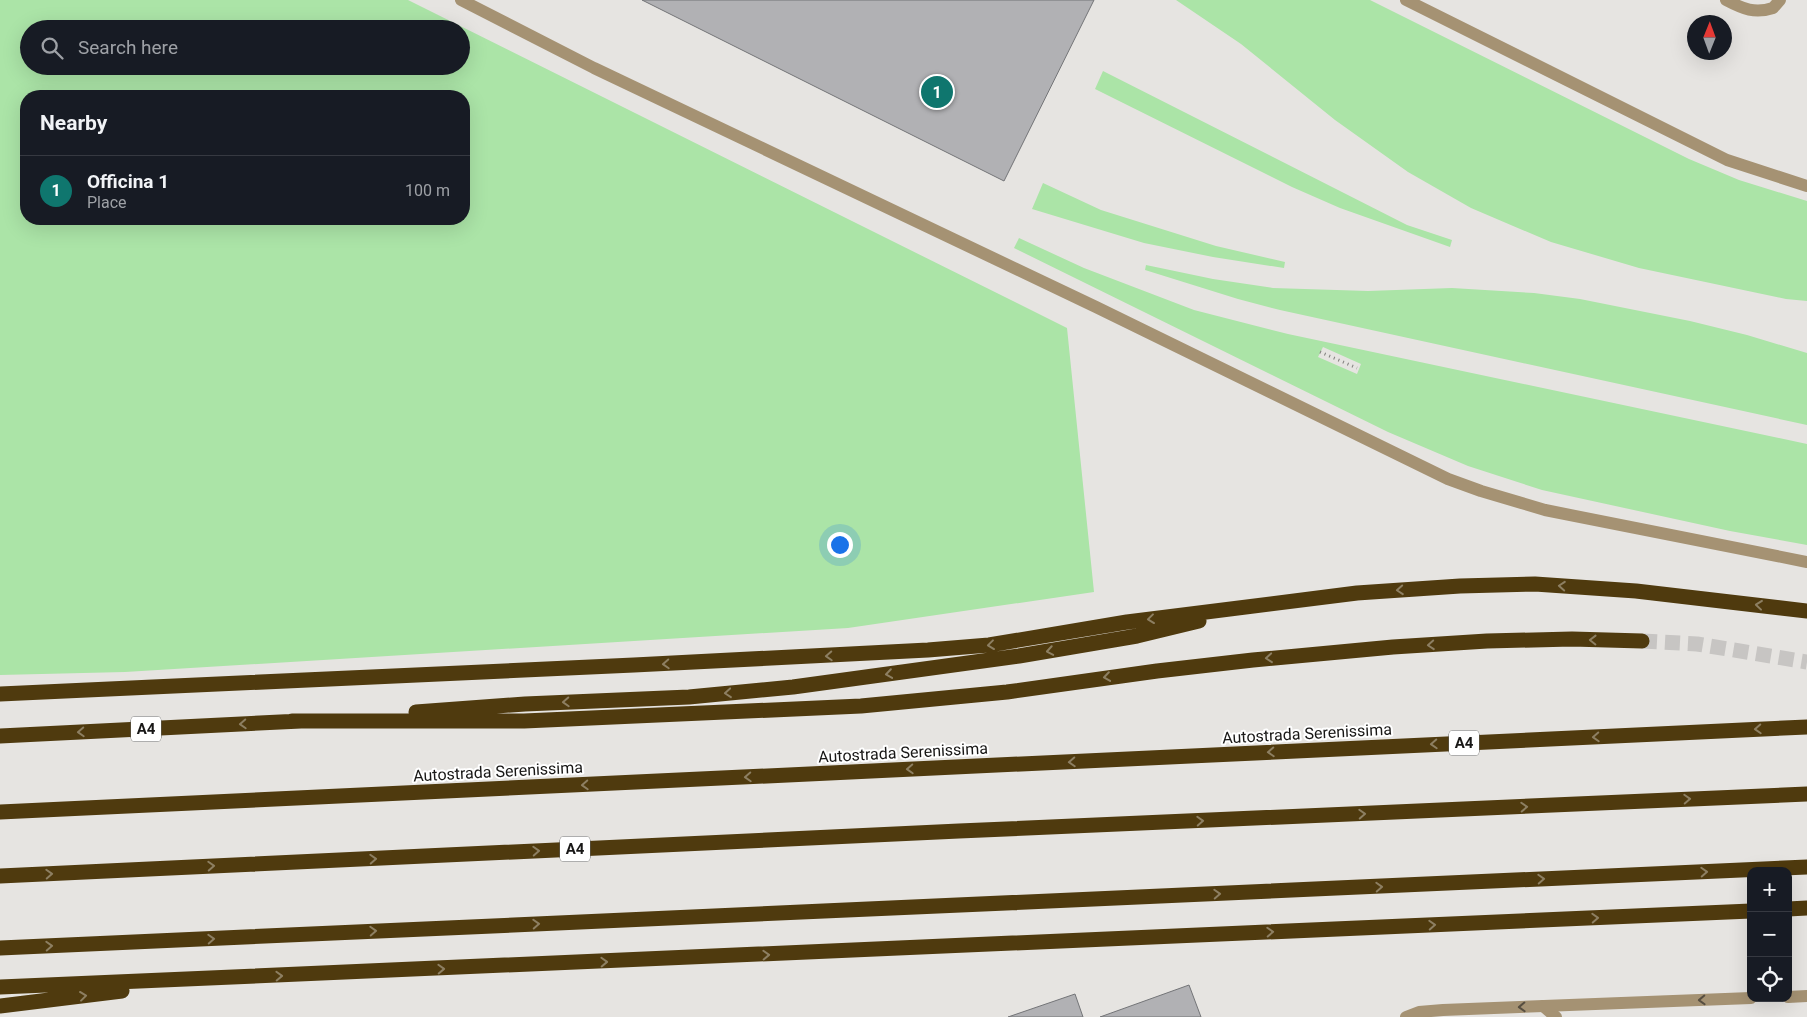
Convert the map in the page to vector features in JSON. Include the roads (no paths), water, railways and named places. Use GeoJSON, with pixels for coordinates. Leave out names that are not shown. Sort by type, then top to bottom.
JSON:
{"type":"FeatureCollection","features":[{"type":"Feature","properties":{"kind":"highway","name":"A4"},"geometry":{"type":"LineString","coordinates":[[0,736],[292,721],[525,704],[688,697],[793,687],[1019,656],[1138,636],[1269,604],[1357,592],[1535,584],[1636,591],[1807,611]]}},
{"type":"Feature","properties":{"kind":"highway"},"geometry":{"type":"LineString","coordinates":[[0,694],[928,650],[988,645],[1127,622],[1269,604]]}},
{"type":"Feature","properties":{"kind":"highway"},"geometry":{"type":"LineString","coordinates":[[292,721],[524,721],[861,706],[1007,692],[1252,660],[1384,648],[1487,641],[1572,639],[1642,641]]}},
{"type":"Feature","properties":{"kind":"highway","name":"Autostrada Serenissima"},"geometry":{"type":"LineString","coordinates":[[0,812],[1807,726]]}},
{"type":"Feature","properties":{"kind":"highway","name":"A4"},"geometry":{"type":"LineString","coordinates":[[0,876],[1807,794]]}},
{"type":"Feature","properties":{"kind":"highway"},"geometry":{"type":"LineString","coordinates":[[0,948],[1807,867]]}},
{"type":"Feature","properties":{"kind":"highway"},"geometry":{"type":"LineString","coordinates":[[1792,909],[1807,908]]}},
{"type":"Feature","properties":{"kind":"highway"},"geometry":{"type":"LineString","coordinates":[[0,987],[1747,910]]}},
{"type":"Feature","properties":{"kind":"highway"},"geometry":{"type":"LineString","coordinates":[[0,1006],[230,978]]}},
{"type":"Feature","properties":{"kind":"street"},"geometry":{"type":"LineString","coordinates":[[462,0],[594,68],[1096,307],[1448,479],[1488,494],[1544,510],[1807,562]]}},
{"type":"Feature","properties":{"kind":"street"},"geometry":{"type":"LineString","coordinates":[[1406,0],[1728,160],[1807,186]]}},
{"type":"Feature","properties":{"kind":"street"},"geometry":{"type":"LineString","coordinates":[[1726,0],[1743,9],[1753,11],[1774,8],[1780,0]]}},
{"type":"Feature","properties":{"kind":"street"},"geometry":{"type":"LineString","coordinates":[[1792,997],[1807,996]]}},
{"type":"Feature","properties":{"kind":"street"},"geometry":{"type":"LineString","coordinates":[[1406,1017],[1419,1012],[1443,1010],[1747,998]]}},
{"type":"Feature","properties":{"kind":"street"},"geometry":{"type":"LineString","coordinates":[[1543,1006],[1556,1017]]}},
{"type":"Feature","properties":{"kind":"tunnel"},"geometry":{"type":"LineString","coordinates":[[1642,641],[1697,644],[1807,662]]}},
{"type":"Feature","properties":{"kind":"place","name":"Officina 1"},"geometry":{"type":"Point","coordinates":[937,92]}}]}
